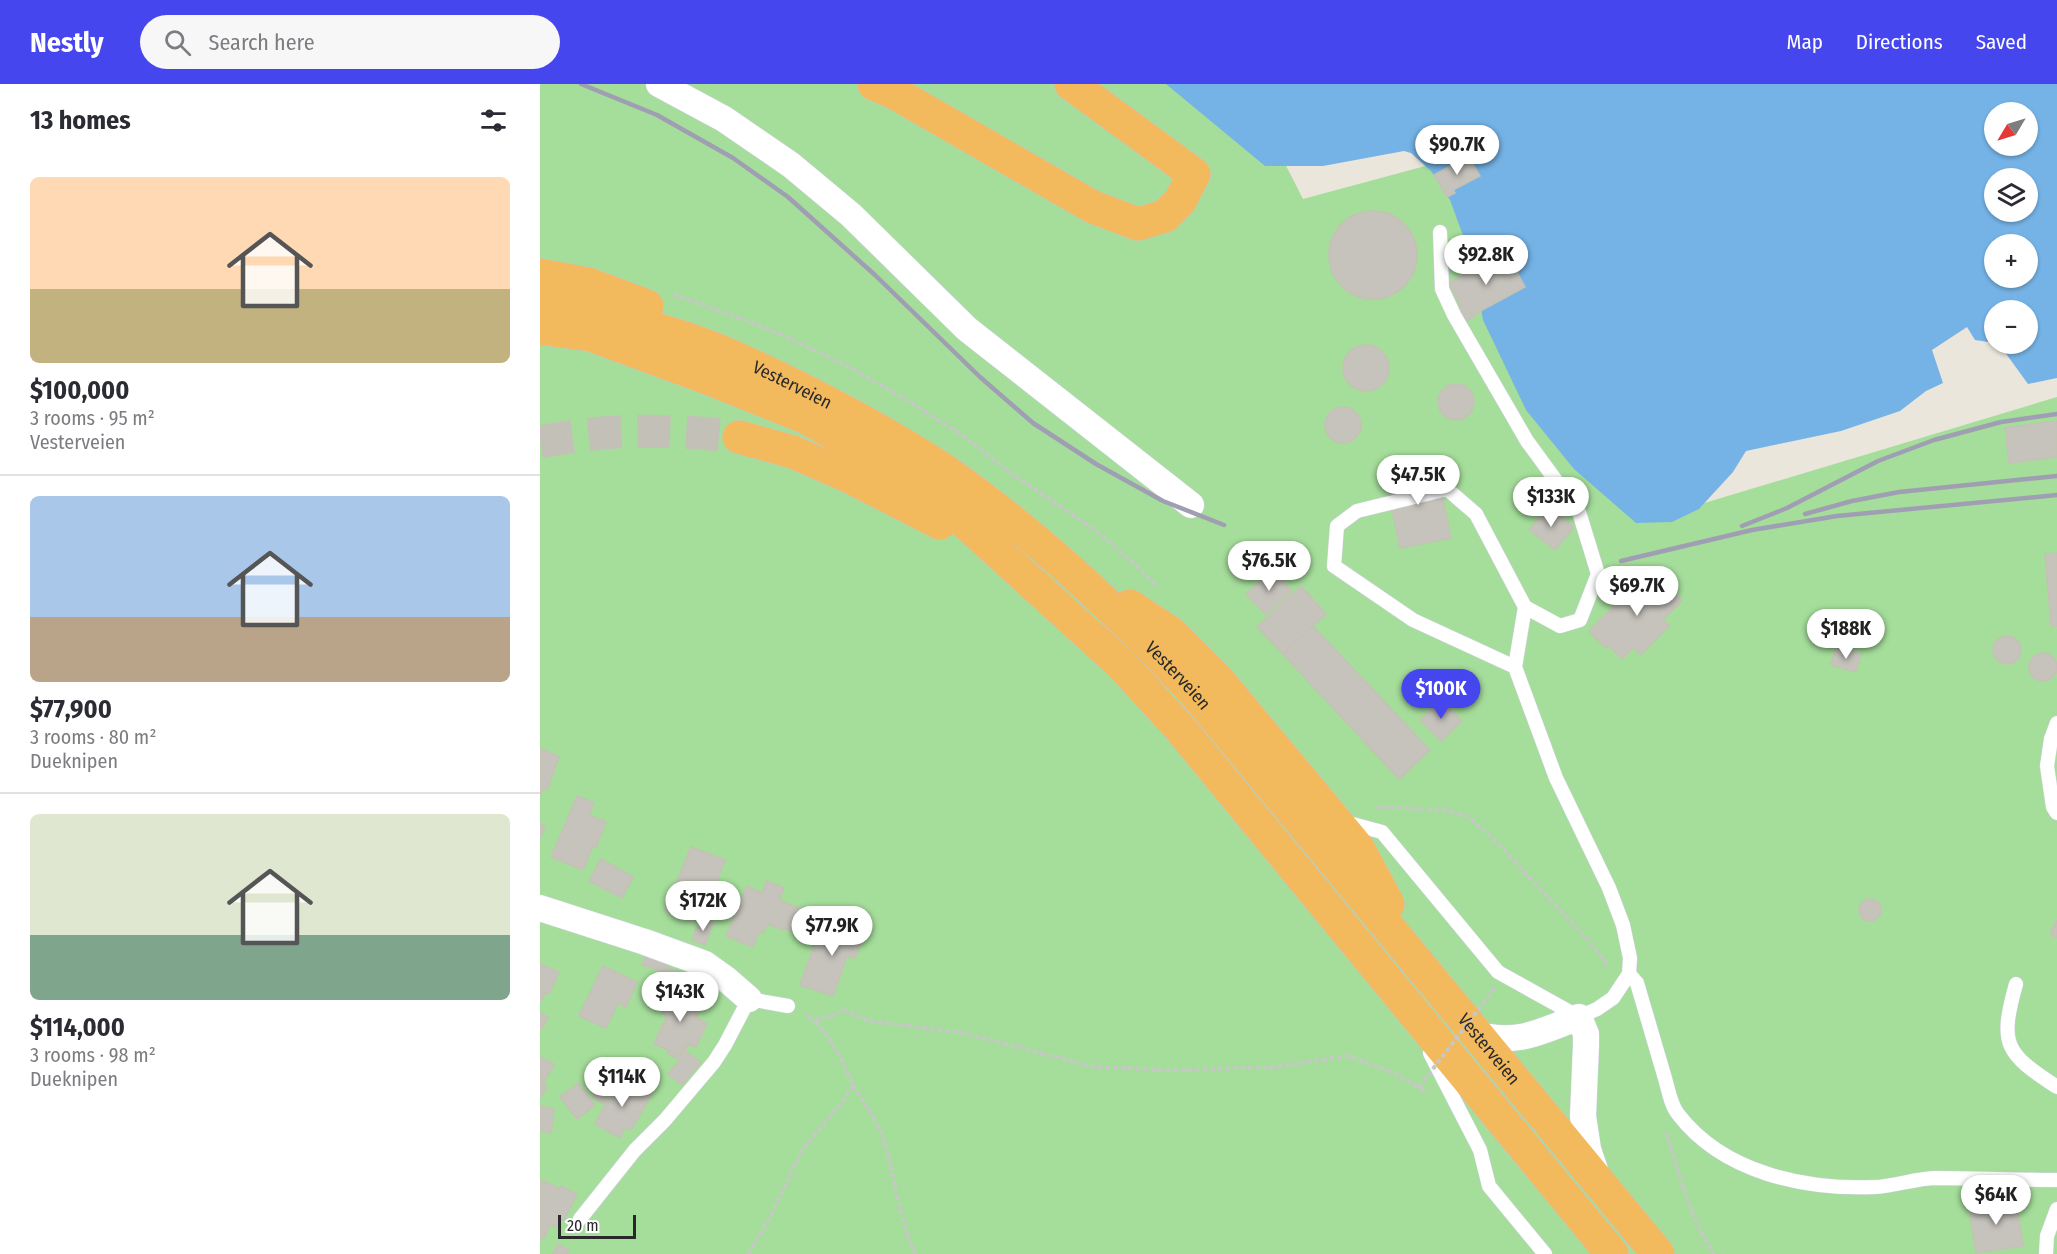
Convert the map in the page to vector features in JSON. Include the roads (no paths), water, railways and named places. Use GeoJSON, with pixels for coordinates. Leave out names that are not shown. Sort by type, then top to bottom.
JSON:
{"type":"FeatureCollection","features":[{"type":"Feature","properties":{"kind":"highway"},"geometry":{"type":"LineString","coordinates":[[874,84],[893,92],[1093,207],[1138,224],[1165,216],[1180,201],[1194,174],[1071,84]]}},
{"type":"Feature","properties":{"kind":"highway"},"geometry":{"type":"LineString","coordinates":[[540,275],[588,284],[735,338],[758,368]]}},
{"type":"Feature","properties":{"kind":"highway","name":"Vesterveien"},"geometry":{"type":"LineString","coordinates":[[540,301],[642,324],[713,349],[758,368],[887,434],[951,475],[1005,516],[1084,584],[1154,650],[1195,693],[1658,1254]]}},
{"type":"Feature","properties":{"kind":"highway","name":"Vesterveien"},"geometry":{"type":"LineString","coordinates":[[540,328],[591,335],[807,418],[867,453],[946,505],[1121,664],[1178,726],[1612,1254]]}},
{"type":"Feature","properties":{"kind":"highway"},"geometry":{"type":"LineString","coordinates":[[740,436],[792,452],[852,478],[1002,556]]}},
{"type":"Feature","properties":{"kind":"highway"},"geometry":{"type":"LineString","coordinates":[[1084,584],[1140,612],[1171,633],[1218,680],[1359,848],[1423,969]]}},
{"type":"Feature","properties":{"kind":"street"},"geometry":{"type":"LineString","coordinates":[[659,84],[724,119],[791,165],[851,215],[967,329],[1191,505]]}},
{"type":"Feature","properties":{"kind":"street"},"geometry":{"type":"LineString","coordinates":[[540,908],[705,964],[749,999]]}},
{"type":"Feature","properties":{"kind":"street"},"geometry":{"type":"LineString","coordinates":[[1476,1034],[1493,1039],[1510,1040],[1528,1036],[1580,1017],[1586,1034],[1583,1116],[1588,1149],[1599,1182]]}},
{"type":"Feature","properties":{"kind":"lane"},"geometry":{"type":"LineString","coordinates":[[1440,232],[1442,289],[1454,315],[1527,441],[1579,512],[1598,574],[1580,620],[1560,626],[1525,607],[1476,514],[1447,489],[1357,512],[1337,526],[1334,566],[1413,620],[1515,667]]}},
{"type":"Feature","properties":{"kind":"lane"},"geometry":{"type":"LineString","coordinates":[[1334,820],[1382,832],[1498,972],[1580,1017],[1613,998],[1629,974],[1630,958],[1623,925],[1609,888],[1556,778],[1515,667],[1525,607]]}},
{"type":"Feature","properties":{"kind":"lane"},"geometry":{"type":"LineString","coordinates":[[2057,723],[2051,739],[2047,766],[2053,807],[2057,813]]}},
{"type":"Feature","properties":{"kind":"lane"},"geometry":{"type":"LineString","coordinates":[[1629,974],[1637,983],[1676,1112],[1692,1129],[1722,1153],[1742,1165],[1786,1179],[1826,1186],[1876,1187],[1931,1178],[2057,1180]]}},
{"type":"Feature","properties":{"kind":"lane"},"geometry":{"type":"LineString","coordinates":[[2016,984],[2007,1018],[2011,1050],[2027,1067],[2057,1087]]}},
{"type":"Feature","properties":{"kind":"lane"},"geometry":{"type":"LineString","coordinates":[[580,1219],[635,1150],[665,1120],[714,1062],[749,999],[788,1006]]}},
{"type":"Feature","properties":{"kind":"lane"},"geometry":{"type":"LineString","coordinates":[[1405,1003],[1480,1150],[1489,1186],[1545,1254]]}},
{"type":"Feature","properties":{"kind":"lane"},"geometry":{"type":"LineString","coordinates":[[2046,1254],[2047,1236],[2057,1209]]}},
{"type":"Feature","properties":{"kind":"water"},"geometry":{"type":"Polygon","coordinates":[[[1166,84],[2057,84],[2057,378],[2028,384],[2006,354],[2038,354],[2038,300],[1984,300],[1984,341],[1975,340],[1967,327],[1932,350],[1943,383],[1926,391],[1900,411],[1841,431],[1746,451],[1733,472],[1699,509],[1672,522],[1636,523],[1574,469],[1526,410],[1483,320],[1472,260],[1450,200],[1431,171],[1411,153],[1404,151],[1323,166],[1265,166],[1166,84]]]}},
{"type":"Feature","properties":{"kind":"tunnel"},"geometry":{"type":"LineString","coordinates":[[540,442],[591,434],[640,431],[688,432],[739,437]]}},
{"type":"Feature","properties":{"kind":"railway"},"geometry":{"type":"LineString","coordinates":[[581,84],[657,115],[733,158],[788,197],[875,275],[980,377],[1033,423],[1096,464],[1163,501],[1224,525]]}},
{"type":"Feature","properties":{"kind":"railway"},"geometry":{"type":"LineString","coordinates":[[1742,526],[1787,508],[1878,461],[1934,440],[2001,422],[2057,414]]}},
{"type":"Feature","properties":{"kind":"railway"},"geometry":{"type":"LineString","coordinates":[[1805,514],[1852,501],[1899,492],[2057,476]]}},
{"type":"Feature","properties":{"kind":"railway"},"geometry":{"type":"LineString","coordinates":[[1621,561],[1752,530],[1837,516],[2057,495]]}}]}
